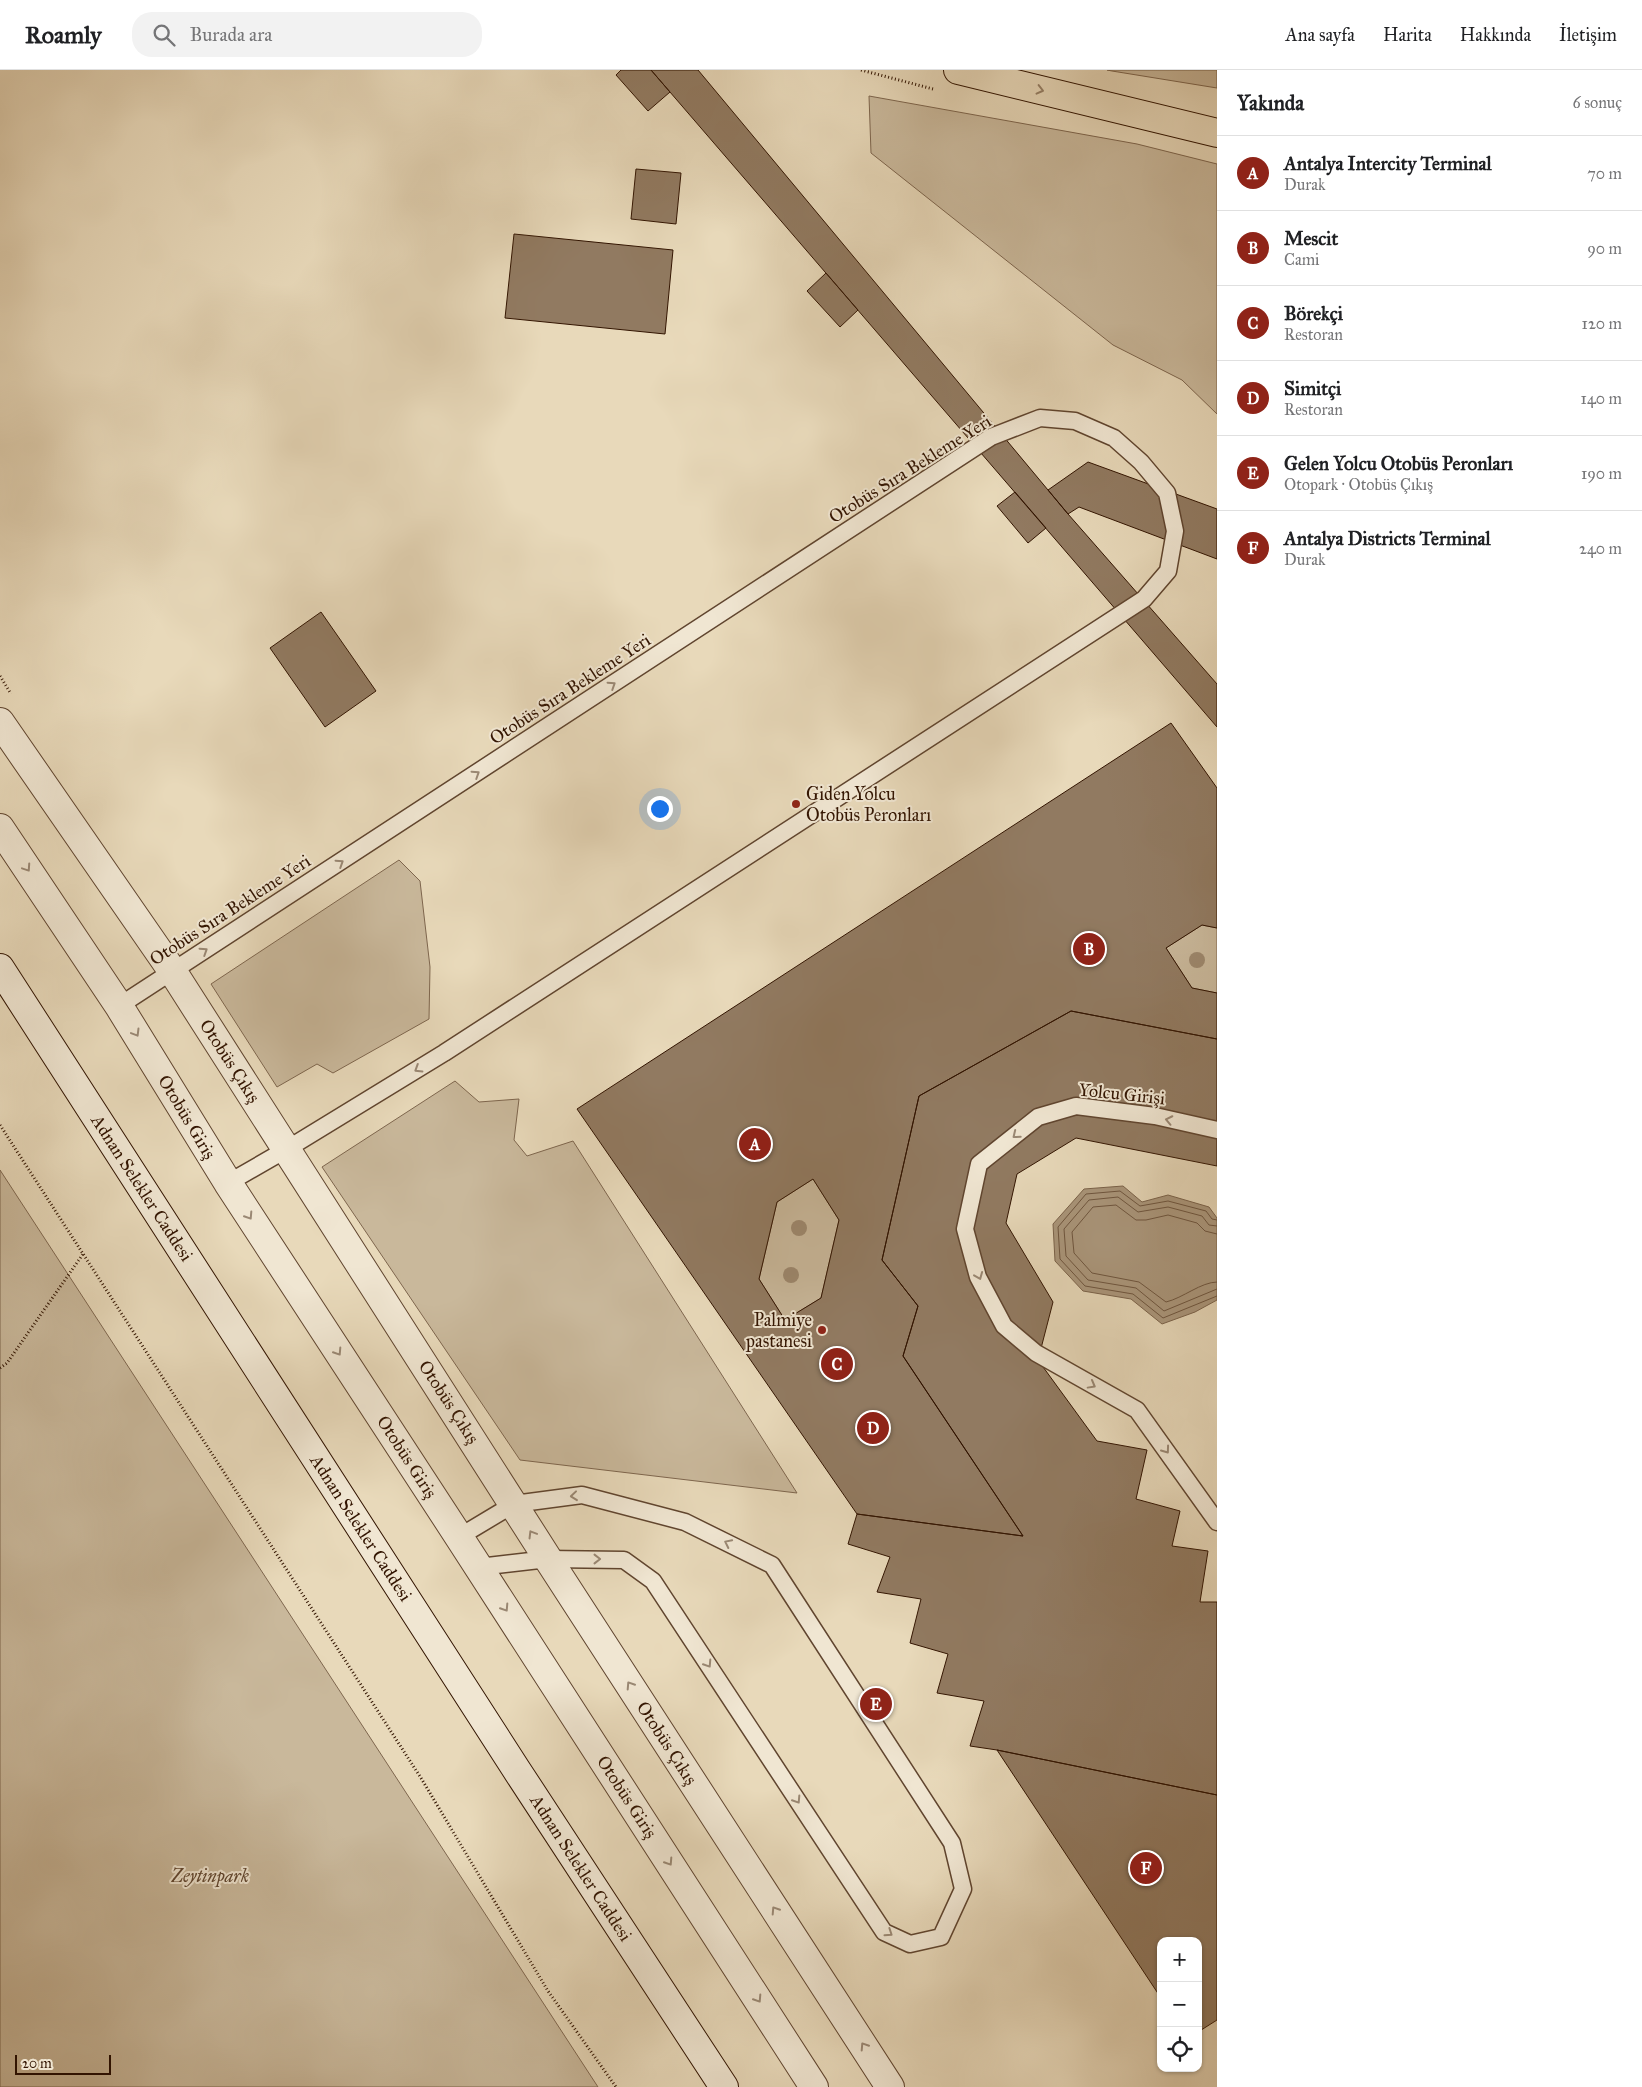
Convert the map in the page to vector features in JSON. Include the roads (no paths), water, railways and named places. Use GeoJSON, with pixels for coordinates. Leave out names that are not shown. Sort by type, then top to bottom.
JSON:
{"type":"FeatureCollection","features":[{"type":"Feature","properties":{"kind":"highway"},"geometry":{"type":"LineString","coordinates":[[958,70],[1217,133]]}},
{"type":"Feature","properties":{"kind":"street","name":"Otobüs Çıkış"},"geometry":{"type":"LineString","coordinates":[[0,722],[173,972],[548,1559],[890,2087]]}},
{"type":"Feature","properties":{"kind":"street","name":"Otobüs Giriş"},"geometry":{"type":"LineString","coordinates":[[0,828],[119,1006],[228,1183],[459,1536],[814,2087]]}},
{"type":"Feature","properties":{"kind":"street","name":"Adnan Selekler Caddesi"},"geometry":{"type":"LineString","coordinates":[[0,968],[516,1769],[724,2087]]}},
{"type":"Feature","properties":{"kind":"lane","name":"Otobüs Sıra Bekleme Yeri"},"geometry":{"type":"LineString","coordinates":[[119,1006],[991,438],[1040,418],[1075,421],[1114,438],[1141,462],[1167,492],[1175,531],[1168,571],[1144,599],[458,1042],[287,1150],[228,1183]]}},
{"type":"Feature","properties":{"kind":"lane","name":"Yolcu Girişi"},"geometry":{"type":"LineString","coordinates":[[1217,1130],[1155,1116],[1076,1106],[1038,1117],[980,1164],[965,1229],[978,1277],[1004,1326],[1036,1353],[1137,1410],[1217,1522]]}},
{"type":"Feature","properties":{"kind":"lane"},"geometry":{"type":"LineString","coordinates":[[459,1536],[514,1504],[582,1495],[685,1522],[772,1565],[952,1842],[963,1889],[941,1937],[910,1944],[884,1932],[653,1581],[624,1560],[548,1559],[479,1567]]}},
{"type":"Feature","properties":{"kind":"water"},"geometry":{"type":"Polygon","coordinates":[[[1123,1186],[1142,1202],[1168,1195],[1209,1207],[1217,1218],[1217,1300],[1195,1312],[1162,1324],[1131,1299],[1083,1291],[1055,1261],[1053,1224],[1084,1189],[1123,1186]]]}},
{"type":"Feature","properties":{"kind":"place","name":"Giden Yolcu Otobüs Peronları"},"geometry":{"type":"Point","coordinates":[796,804]}},
{"type":"Feature","properties":{"kind":"place","name":"Mescit"},"geometry":{"type":"Point","coordinates":[1089,949]}},
{"type":"Feature","properties":{"kind":"place","name":"Antalya Intercity Terminal"},"geometry":{"type":"Point","coordinates":[755,1144]}},
{"type":"Feature","properties":{"kind":"place","name":"Palmiye pastanesi"},"geometry":{"type":"Point","coordinates":[822,1330]}},
{"type":"Feature","properties":{"kind":"place","name":"Börekçi"},"geometry":{"type":"Point","coordinates":[837,1364]}},
{"type":"Feature","properties":{"kind":"place","name":"Simitçi"},"geometry":{"type":"Point","coordinates":[873,1428]}},
{"type":"Feature","properties":{"kind":"place","name":"Gelen Yolcu Otobüs Peronları"},"geometry":{"type":"Point","coordinates":[876,1704]}},
{"type":"Feature","properties":{"kind":"place","name":"Antalya Districts Terminal"},"geometry":{"type":"Point","coordinates":[1146,1868]}},
{"type":"Feature","properties":{"kind":"park label","name":"Zeytinpark"},"geometry":{"type":"Point","coordinates":[210,1876]}}]}
